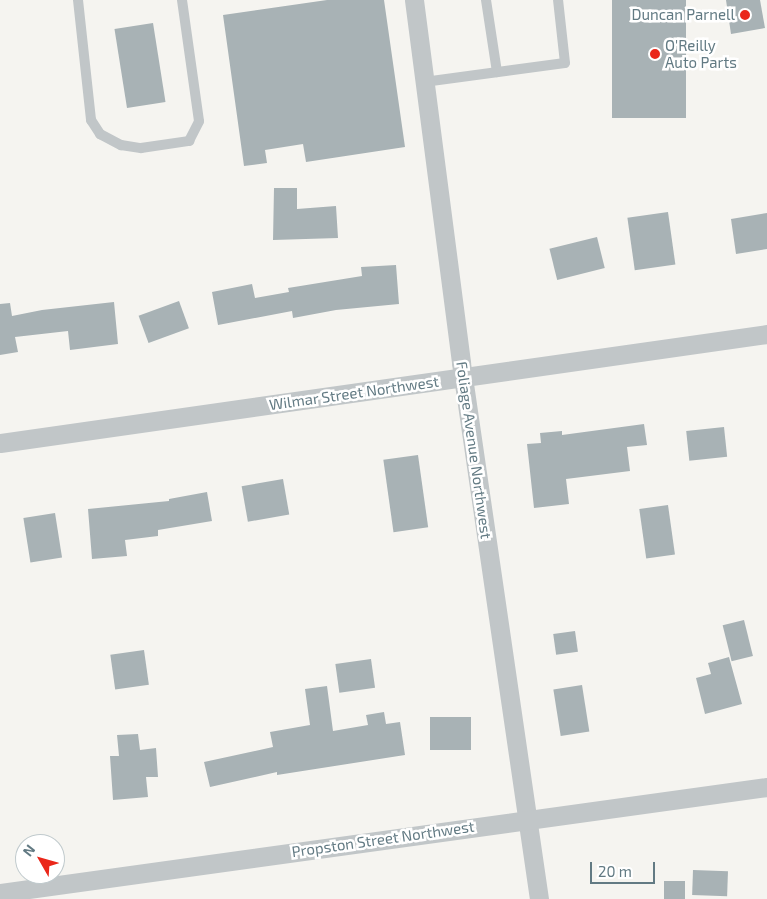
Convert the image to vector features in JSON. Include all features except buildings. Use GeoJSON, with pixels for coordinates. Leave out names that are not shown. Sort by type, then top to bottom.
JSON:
{"type":"FeatureCollection","features":[{"type":"Feature","properties":{"kind":"street","name":"Foliage Avenue Northwest"},"geometry":{"type":"LineString","coordinates":[[414,0],[463,377],[539,899]]}},
{"type":"Feature","properties":{"kind":"street","name":"Wilmar Street Northwest"},"geometry":{"type":"LineString","coordinates":[[0,443],[767,334]]}},
{"type":"Feature","properties":{"kind":"street","name":"Propston Street Northwest"},"geometry":{"type":"LineString","coordinates":[[0,893],[767,787]]}},
{"type":"Feature","properties":{"kind":"lane"},"geometry":{"type":"LineString","coordinates":[[78,0],[91,120],[100,134],[121,145],[141,148],[189,141],[199,121],[182,0]]}},
{"type":"Feature","properties":{"kind":"lane"},"geometry":{"type":"LineString","coordinates":[[486,0],[497,72]]}},
{"type":"Feature","properties":{"kind":"lane"},"geometry":{"type":"LineString","coordinates":[[424,82],[565,63],[558,0]]}},
{"type":"Feature","properties":{"kind":"place","name":"Duncan Parnell"},"geometry":{"type":"Point","coordinates":[745,15]}},
{"type":"Feature","properties":{"kind":"place","name":"O'Reilly Auto Parts"},"geometry":{"type":"Point","coordinates":[655,54]}}]}
